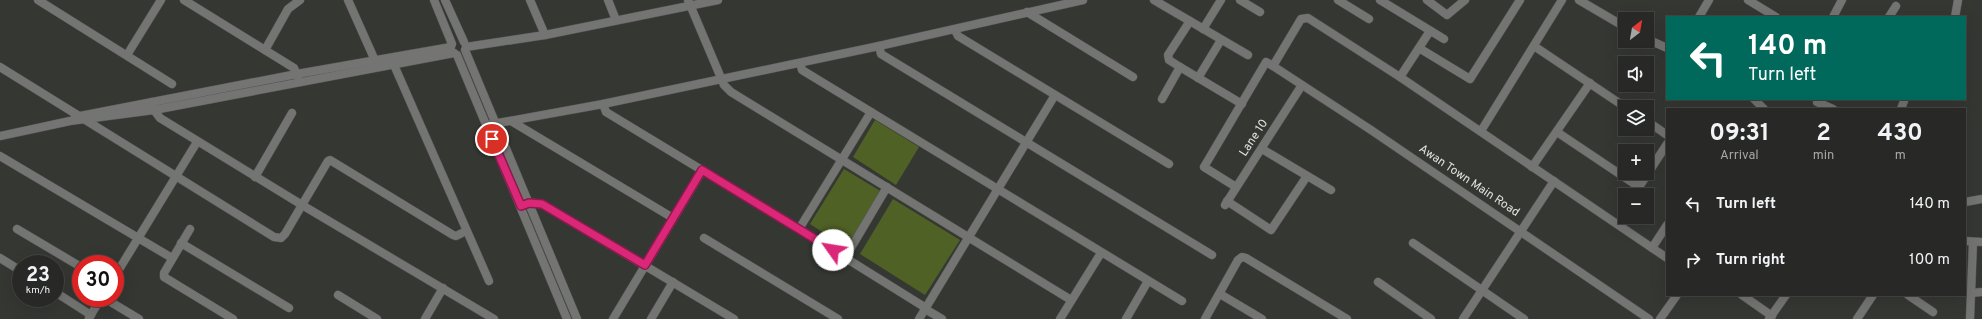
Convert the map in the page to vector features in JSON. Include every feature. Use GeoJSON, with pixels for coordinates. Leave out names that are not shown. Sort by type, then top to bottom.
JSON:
{"type":"FeatureCollection","features":[{"type":"Feature","properties":{"kind":"street"},"geometry":{"type":"LineString","coordinates":[[38,0],[172,84]]}},
{"type":"Feature","properties":{"kind":"street"},"geometry":{"type":"LineString","coordinates":[[127,55],[161,0]]}},
{"type":"Feature","properties":{"kind":"street"},"geometry":{"type":"LineString","coordinates":[[184,0],[294,68],[299,83]]}},
{"type":"Feature","properties":{"kind":"street"},"geometry":{"type":"LineString","coordinates":[[265,50],[288,9],[300,0]]}},
{"type":"Feature","properties":{"kind":"street"},"geometry":{"type":"LineString","coordinates":[[348,0],[377,64]]}},
{"type":"Feature","properties":{"kind":"street"},"geometry":{"type":"LineString","coordinates":[[434,0],[567,319]]}},
{"type":"Feature","properties":{"kind":"street"},"geometry":{"type":"LineString","coordinates":[[445,0],[577,319]]}},
{"type":"Feature","properties":{"kind":"street"},"geometry":{"type":"LineString","coordinates":[[530,0],[544,35]]}},
{"type":"Feature","properties":{"kind":"street"},"geometry":{"type":"LineString","coordinates":[[608,0],[616,20]]}},
{"type":"Feature","properties":{"kind":"street"},"geometry":{"type":"LineString","coordinates":[[465,46],[544,35],[689,3],[718,0]]}},
{"type":"Feature","properties":{"kind":"street"},"geometry":{"type":"LineString","coordinates":[[487,125],[603,104],[800,63],[956,30],[1083,0]]}},
{"type":"Feature","properties":{"kind":"street"},"geometry":{"type":"LineString","coordinates":[[1154,0],[1248,55]]}},
{"type":"Feature","properties":{"kind":"street"},"geometry":{"type":"LineString","coordinates":[[1203,29],[1221,0]]}},
{"type":"Feature","properties":{"kind":"street"},"geometry":{"type":"LineString","coordinates":[[1240,0],[1260,12]]}},
{"type":"Feature","properties":{"kind":"street"},"geometry":{"type":"LineString","coordinates":[[1338,0],[1369,19]]}},
{"type":"Feature","properties":{"kind":"street"},"geometry":{"type":"LineString","coordinates":[[1380,0],[1444,39]]}},
{"type":"Feature","properties":{"kind":"street"},"geometry":{"type":"LineString","coordinates":[[1427,0],[1447,15],[1465,0]]}},
{"type":"Feature","properties":{"kind":"street"},"geometry":{"type":"LineString","coordinates":[[1419,48],[1470,79],[1520,0]]}},
{"type":"Feature","properties":{"kind":"street"},"geometry":{"type":"LineString","coordinates":[[1481,131],[1562,0]]}},
{"type":"Feature","properties":{"kind":"street"},"geometry":{"type":"LineString","coordinates":[[1579,0],[1618,23]]}},
{"type":"Feature","properties":{"kind":"street"},"geometry":{"type":"LineString","coordinates":[[1700,16],[1709,0]]}},
{"type":"Feature","properties":{"kind":"street"},"geometry":{"type":"LineString","coordinates":[[1748,0],[1774,16]]}},
{"type":"Feature","properties":{"kind":"street"},"geometry":{"type":"LineString","coordinates":[[1834,16],[1842,0]]}},
{"type":"Feature","properties":{"kind":"street"},"geometry":{"type":"LineString","coordinates":[[1955,16],[1958,0]]}},
{"type":"Feature","properties":{"kind":"street"},"geometry":{"type":"LineString","coordinates":[[689,3],[721,79],[724,85],[731,92],[1071,300]]}},
{"type":"Feature","properties":{"kind":"street"},"geometry":{"type":"LineString","coordinates":[[1891,16],[1896,6]]}},
{"type":"Feature","properties":{"kind":"street"},"geometry":{"type":"LineString","coordinates":[[1027,12],[1133,77]]}},
{"type":"Feature","properties":{"kind":"street"},"geometry":{"type":"LineString","coordinates":[[1236,187],[1204,167],[1266,62],[1273,66],[1301,19],[1304,17],[1308,18],[1400,77],[1666,257]]}},
{"type":"Feature","properties":{"kind":"street"},"geometry":{"type":"LineString","coordinates":[[1190,21],[1168,55],[1168,60],[1242,104]]}},
{"type":"Feature","properties":{"kind":"street"},"geometry":{"type":"LineString","coordinates":[[956,30],[958,36],[1169,164]]}},
{"type":"Feature","properties":{"kind":"street"},"geometry":{"type":"LineString","coordinates":[[1400,77],[1430,31]]}},
{"type":"Feature","properties":{"kind":"street"},"geometry":{"type":"LineString","coordinates":[[0,136],[73,118],[299,83],[377,64],[394,65],[454,50],[460,40],[465,46]]}},
{"type":"Feature","properties":{"kind":"street"},"geometry":{"type":"LineString","coordinates":[[1198,78],[1221,40]]}},
{"type":"Feature","properties":{"kind":"street"},"geometry":{"type":"LineString","coordinates":[[1654,42],[1666,48]]}},
{"type":"Feature","properties":{"kind":"street"},"geometry":{"type":"LineString","coordinates":[[84,120],[297,74],[377,64],[454,50],[462,54],[465,46]]}},
{"type":"Feature","properties":{"kind":"street"},"geometry":{"type":"LineString","coordinates":[[879,46],[881,54],[1212,255]]}},
{"type":"Feature","properties":{"kind":"street"},"geometry":{"type":"LineString","coordinates":[[1534,46],[1618,102]]}},
{"type":"Feature","properties":{"kind":"street"},"geometry":{"type":"LineString","coordinates":[[800,63],[802,70],[1182,301]]}},
{"type":"Feature","properties":{"kind":"street"},"geometry":{"type":"LineString","coordinates":[[394,65],[489,281]]}},
{"type":"Feature","properties":{"kind":"street","name":"Awan Town Main Road"},"geometry":{"type":"LineString","coordinates":[[1273,66],[1522,232],[1649,319]]}},
{"type":"Feature","properties":{"kind":"street"},"geometry":{"type":"LineString","coordinates":[[0,67],[73,118],[84,120],[274,237],[281,238],[285,234],[330,160],[456,236],[466,231]]}},
{"type":"Feature","properties":{"kind":"street"},"geometry":{"type":"LineString","coordinates":[[1162,99],[1180,67]]}},
{"type":"Feature","properties":{"kind":"street"},"geometry":{"type":"LineString","coordinates":[[1532,167],[1590,83]]}},
{"type":"Feature","properties":{"kind":"street","name":"Lane 10"},"geometry":{"type":"LineString","coordinates":[[1302,85],[1226,203],[1271,230],[1307,176]]}},
{"type":"Feature","properties":{"kind":"street"},"geometry":{"type":"LineString","coordinates":[[919,319],[1055,95]]}},
{"type":"Feature","properties":{"kind":"street"},"geometry":{"type":"LineString","coordinates":[[1755,100],[1763,108]]}},
{"type":"Feature","properties":{"kind":"street"},"geometry":{"type":"LineString","coordinates":[[1817,102],[1828,108]]}},
{"type":"Feature","properties":{"kind":"street"},"geometry":{"type":"LineString","coordinates":[[603,104],[606,112],[799,229],[942,319]]}},
{"type":"Feature","properties":{"kind":"street"},"geometry":{"type":"LineString","coordinates":[[153,106],[160,118],[197,142],[493,319]]}},
{"type":"Feature","properties":{"kind":"street"},"geometry":{"type":"LineString","coordinates":[[799,229],[871,112]]}},
{"type":"Feature","properties":{"kind":"street"},"geometry":{"type":"LineString","coordinates":[[255,177],[292,113]]}},
{"type":"Feature","properties":{"kind":"street"},"geometry":{"type":"LineString","coordinates":[[511,121],[673,218]]}},
{"type":"Feature","properties":{"kind":"street"},"geometry":{"type":"LineString","coordinates":[[1654,126],[1666,134]]}},
{"type":"Feature","properties":{"kind":"street"},"geometry":{"type":"LineString","coordinates":[[1557,132],[1639,186],[1666,146]]}},
{"type":"Feature","properties":{"kind":"street"},"geometry":{"type":"LineString","coordinates":[[124,262],[175,175],[197,142]]}},
{"type":"Feature","properties":{"kind":"street"},"geometry":{"type":"LineString","coordinates":[[1262,149],[1331,190]]}},
{"type":"Feature","properties":{"kind":"street"},"geometry":{"type":"LineString","coordinates":[[0,156],[172,258]]}},
{"type":"Feature","properties":{"kind":"street"},"geometry":{"type":"LineString","coordinates":[[613,319],[702,170]]}},
{"type":"Feature","properties":{"kind":"street"},"geometry":{"type":"LineString","coordinates":[[1463,319],[1522,232],[1554,181]]}},
{"type":"Feature","properties":{"kind":"street"},"geometry":{"type":"LineString","coordinates":[[845,258],[887,188]]}},
{"type":"Feature","properties":{"kind":"street"},"geometry":{"type":"LineString","coordinates":[[1966,202],[1982,199]]}},
{"type":"Feature","properties":{"kind":"street"},"geometry":{"type":"LineString","coordinates":[[521,206],[529,203],[542,204],[673,282],[722,316],[734,319]]}},
{"type":"Feature","properties":{"kind":"street"},"geometry":{"type":"LineString","coordinates":[[1652,248],[1666,227]]}},
{"type":"Feature","properties":{"kind":"street"},"geometry":{"type":"LineString","coordinates":[[17,228],[72,262]]}},
{"type":"Feature","properties":{"kind":"street"},"geometry":{"type":"LineString","coordinates":[[190,229],[172,258],[164,273],[164,277],[233,319]]}},
{"type":"Feature","properties":{"kind":"street"},"geometry":{"type":"LineString","coordinates":[[704,238],[838,319]]}},
{"type":"Feature","properties":{"kind":"street"},"geometry":{"type":"LineString","coordinates":[[1970,319],[1973,242]]}},
{"type":"Feature","properties":{"kind":"street"},"geometry":{"type":"LineString","coordinates":[[182,243],[289,308]]}},
{"type":"Feature","properties":{"kind":"street"},"geometry":{"type":"LineString","coordinates":[[1413,243],[1524,319]]}},
{"type":"Feature","properties":{"kind":"street"},"geometry":{"type":"LineString","coordinates":[[1060,319],[1101,253]]}},
{"type":"Feature","properties":{"kind":"street"},"geometry":{"type":"LineString","coordinates":[[1205,319],[1238,260],[1242,257],[1347,319]]}},
{"type":"Feature","properties":{"kind":"street"},"geometry":{"type":"LineString","coordinates":[[0,258],[12,265]]}},
{"type":"Feature","properties":{"kind":"street"},"geometry":{"type":"LineString","coordinates":[[1126,319],[1148,281]]}},
{"type":"Feature","properties":{"kind":"street"},"geometry":{"type":"LineString","coordinates":[[651,319],[673,282]]}},
{"type":"Feature","properties":{"kind":"street"},"geometry":{"type":"LineString","coordinates":[[1378,282],[1431,319]]}},
{"type":"Feature","properties":{"kind":"street"},"geometry":{"type":"LineString","coordinates":[[425,319],[443,288]]}},
{"type":"Feature","properties":{"kind":"street"},"geometry":{"type":"LineString","coordinates":[[1971,293],[1982,292]]}},
{"type":"Feature","properties":{"kind":"street"},"geometry":{"type":"LineString","coordinates":[[1220,294],[1262,319]]}},
{"type":"Feature","properties":{"kind":"street"},"geometry":{"type":"LineString","coordinates":[[338,295],[377,319]]}},
{"type":"Feature","properties":{"kind":"street"},"geometry":{"type":"LineString","coordinates":[[1660,319],[1677,296]]}},
{"type":"Feature","properties":{"kind":"street"},"geometry":{"type":"LineString","coordinates":[[1743,296],[1770,317],[1785,296]]}},
{"type":"Feature","properties":{"kind":"street"},"geometry":{"type":"LineString","coordinates":[[1857,319],[1872,296]]}},
{"type":"Feature","properties":{"kind":"street"},"geometry":{"type":"LineString","coordinates":[[1909,296],[1933,312]]}},
{"type":"Feature","properties":{"kind":"street"},"geometry":{"type":"LineString","coordinates":[[64,299],[89,317],[95,307]]}},
{"type":"Feature","properties":{"kind":"street"},"geometry":{"type":"LineString","coordinates":[[119,307],[139,319]]}},
{"type":"Feature","properties":{"kind":"green space"},"geometry":{"type":"Polygon","coordinates":[[[875,120],[919,147],[896,185],[853,157],[875,120]]]}},
{"type":"Feature","properties":{"kind":"green space"},"geometry":{"type":"Polygon","coordinates":[[[844,169],[882,192],[847,248],[810,224],[844,169]]]}},
{"type":"Feature","properties":{"kind":"green space"},"geometry":{"type":"Polygon","coordinates":[[[893,199],[960,240],[925,295],[860,254],[893,199]]]}},
{"type":"Feature","properties":{"kind":"route"},"geometry":{"type":"LineString","coordinates":[[492,139],[521,206],[534,202],[542,204],[645,265],[702,170],[833,250]]}}]}
